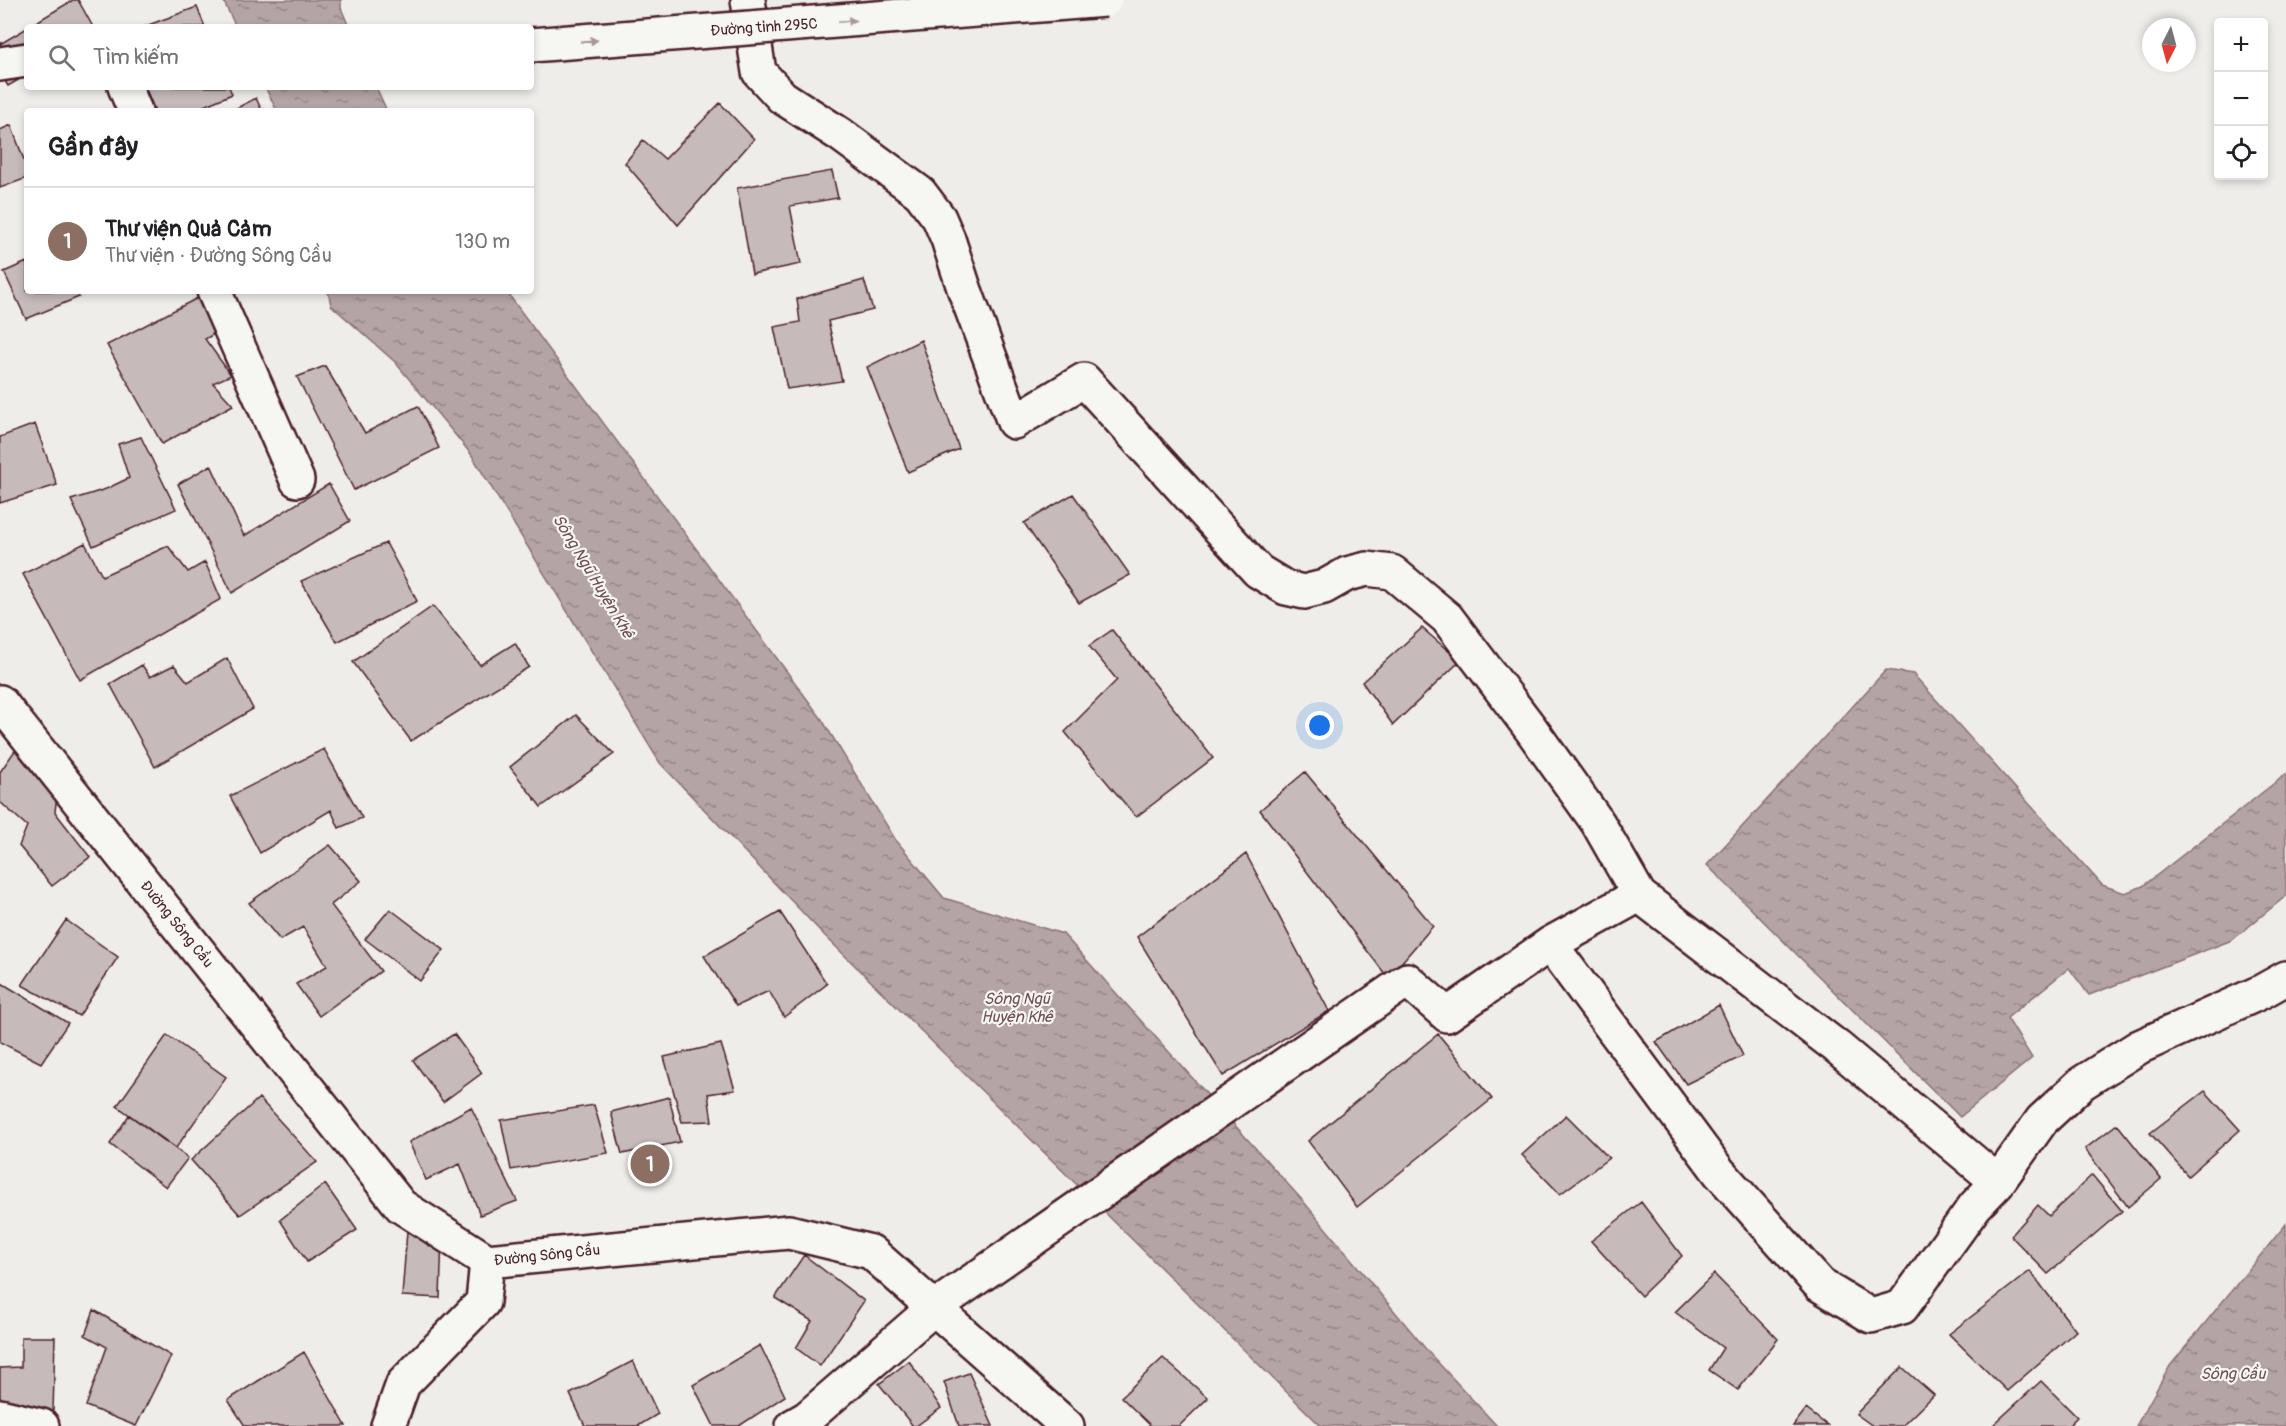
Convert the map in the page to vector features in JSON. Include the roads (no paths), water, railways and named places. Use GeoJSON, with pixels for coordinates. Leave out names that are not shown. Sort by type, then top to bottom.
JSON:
{"type":"FeatureCollection","features":[{"type":"Feature","properties":{"kind":"street"},"geometry":{"type":"LineString","coordinates":[[748,0],[759,72],[782,97],[840,135],[920,193],[934,210],[948,239],[1014,422],[1084,380],[1258,571],[1286,588],[1304,592],[1324,587],[1347,574],[1366,569],[1392,572],[1447,618],[1532,729],[1598,823],[1639,895],[1837,1047],[1998,1182]]}},
{"type":"Feature","properties":{"kind":"street","name":"Đường tỉnh 295C"},"geometry":{"type":"LineString","coordinates":[[534,45],[1105,0]]}},
{"type":"Feature","properties":{"kind":"street"},"geometry":{"type":"LineString","coordinates":[[0,64],[24,60]]}},
{"type":"Feature","properties":{"kind":"street"},"geometry":{"type":"LineString","coordinates":[[125,90],[134,108]]}},
{"type":"Feature","properties":{"kind":"street"},"geometry":{"type":"LineString","coordinates":[[215,294],[297,480]]}},
{"type":"Feature","properties":{"kind":"street","name":"Đường Sông Cầu"},"geometry":{"type":"LineString","coordinates":[[0,702],[401,1206],[487,1262],[789,1232],[872,1252],[1067,1426]]}},
{"type":"Feature","properties":{"kind":"street"},"geometry":{"type":"LineString","coordinates":[[793,1426],[807,1418],[934,1307],[1407,980],[1447,1015],[1550,944],[1639,895]]}},
{"type":"Feature","properties":{"kind":"street"},"geometry":{"type":"LineString","coordinates":[[1550,944],[1719,1172],[1820,1285],[1871,1316],[1902,1307],[1975,1206],[1998,1182],[2042,1120],[2082,1083],[2139,1047],[2261,992],[2286,978]]}},
{"type":"Feature","properties":{"kind":"street"},"geometry":{"type":"LineString","coordinates":[[388,1426],[404,1384],[483,1302],[487,1262]]}},
{"type":"Feature","properties":{"kind":"street"},"geometry":{"type":"LineString","coordinates":[[0,1416],[42,1426]]}},
{"type":"Feature","properties":{"kind":"water"},"geometry":{"type":"Polygon","coordinates":[[[223,0],[341,0],[341,8],[348,24],[235,24],[223,0]]]}},
{"type":"Feature","properties":{"kind":"water"},"geometry":{"type":"Polygon","coordinates":[[[266,90],[377,90],[386,108],[276,108],[266,90]]]}},
{"type":"Feature","properties":{"kind":"water","name":"Sông Ngũ Huyện Khê"},"geometry":{"type":"Polygon","coordinates":[[[329,294],[508,294],[821,718],[895,839],[944,898],[1063,934],[1303,1201],[1430,1354],[1497,1426],[1321,1426],[823,934],[660,763],[471,454],[395,362],[331,305],[329,294]]]}},
{"type":"Feature","properties":{"kind":"water"},"geometry":{"type":"Polygon","coordinates":[[[1886,670],[1913,674],[2102,885],[2125,893],[2143,886],[2286,774],[2286,896],[2232,940],[2089,995],[2069,968],[2007,1018],[2032,1058],[1960,1117],[1707,865],[1886,670]]]}},
{"type":"Feature","properties":{"kind":"water","name":"Sông Cầu"},"geometry":{"type":"Polygon","coordinates":[[[2286,1224],[2286,1426],[2136,1426],[2170,1366],[2286,1224]]]}},
{"type":"Feature","properties":{"kind":"place","name":"Thư viện Quả Cảm"},"geometry":{"type":"Point","coordinates":[650,1164]}}]}
